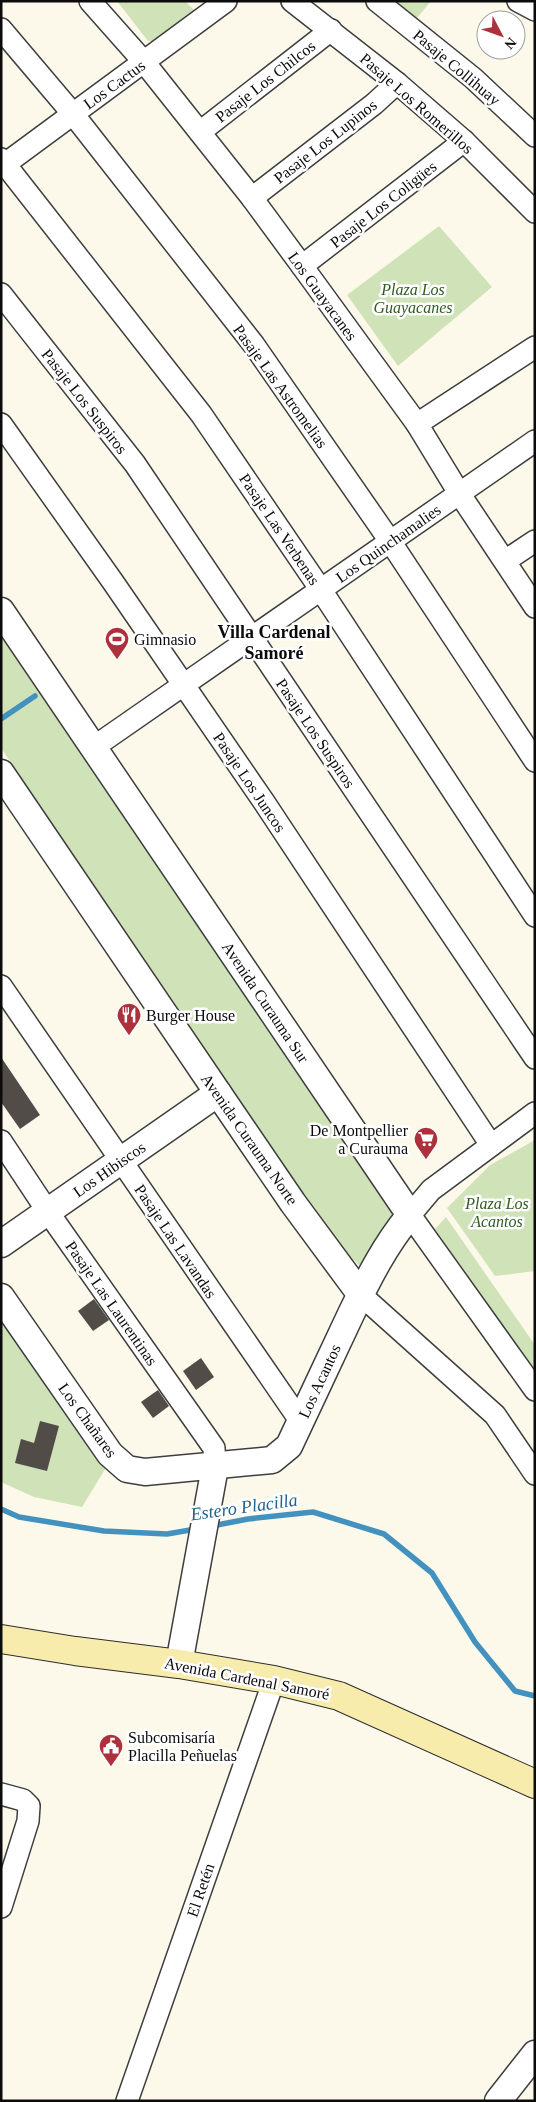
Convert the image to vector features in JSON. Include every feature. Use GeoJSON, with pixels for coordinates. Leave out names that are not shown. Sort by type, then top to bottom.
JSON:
{"type":"FeatureCollection","features":[{"type":"Feature","properties":{"kind":"main road","name":"Avenida Cardenal Samoré"},"geometry":{"type":"LineString","coordinates":[[1,1639],[75,1651],[179,1664],[274,1680],[339,1696],[535,1784]]}},
{"type":"Feature","properties":{"kind":"street","name":"Los Guayacanes"},"geometry":{"type":"LineString","coordinates":[[90,1],[144,62],[252,198],[302,266],[417,424],[459,493],[535,607]]}},
{"type":"Feature","properties":{"kind":"street","name":"Los Cactus"},"geometry":{"type":"LineString","coordinates":[[2,163],[73,114],[226,1]]}},
{"type":"Feature","properties":{"kind":"street","name":"Pasaje Los Romerillos"},"geometry":{"type":"LineString","coordinates":[[292,1],[397,83],[464,141],[535,212]]}},
{"type":"Feature","properties":{"kind":"street","name":"Pasaje Collihuay"},"geometry":{"type":"LineString","coordinates":[[377,1],[473,78],[535,136]]}},
{"type":"Feature","properties":{"kind":"street"},"geometry":{"type":"LineString","coordinates":[[518,1],[535,10]]}},
{"type":"Feature","properties":{"kind":"street","name":"Pasaje Las Astromelias"},"geometry":{"type":"LineString","coordinates":[[1,30],[73,114],[254,345],[390,541],[535,761]]}},
{"type":"Feature","properties":{"kind":"street","name":"Pasaje Los Chilcos"},"geometry":{"type":"LineString","coordinates":[[200,132],[331,30]]}},
{"type":"Feature","properties":{"kind":"street","name":"Pasaje Los Lupinos"},"geometry":{"type":"LineString","coordinates":[[252,198],[374,104],[397,83]]}},
{"type":"Feature","properties":{"kind":"street","name":"Pasaje Los Coligües"},"geometry":{"type":"LineString","coordinates":[[302,266],[464,141]]}},
{"type":"Feature","properties":{"kind":"street","name":"Pasaje Las Verbenas"},"geometry":{"type":"LineString","coordinates":[[2,163],[201,414],[321,590],[535,916]]}},
{"type":"Feature","properties":{"kind":"street","name":"Pasaje Los Suspiros"},"geometry":{"type":"LineString","coordinates":[[1,294],[135,464],[535,1058]]}},
{"type":"Feature","properties":{"kind":"street"},"geometry":{"type":"LineString","coordinates":[[417,424],[535,346]]}},
{"type":"Feature","properties":{"kind":"street","name":"Pasaje Los Juncos"},"geometry":{"type":"LineString","coordinates":[[1,424],[264,802],[491,1145]]}},
{"type":"Feature","properties":{"kind":"street","name":"Los Quinchamalies"},"geometry":{"type":"LineString","coordinates":[[94,747],[535,441]]}},
{"type":"Feature","properties":{"kind":"street"},"geometry":{"type":"LineString","coordinates":[[505,561],[535,541]]}},
{"type":"Feature","properties":{"kind":"street","name":"Avenida Curauma Sur"},"geometry":{"type":"LineString","coordinates":[[1,612],[410,1215],[535,1390]]}},
{"type":"Feature","properties":{"kind":"street","name":"Avenida Curauma Norte"},"geometry":{"type":"LineString","coordinates":[[1,773],[293,1203],[361,1295],[495,1415],[535,1474]]}},
{"type":"Feature","properties":{"kind":"street","name":"Pasaje Las Lavandas"},"geometry":{"type":"LineString","coordinates":[[1,986],[300,1422]]}},
{"type":"Feature","properties":{"kind":"street","name":"Los Hibiscos"},"geometry":{"type":"LineString","coordinates":[[1,1244],[218,1094]]}},
{"type":"Feature","properties":{"kind":"street","name":"Los Acantos"},"geometry":{"type":"LineString","coordinates":[[215,1467],[272,1460],[289,1446],[361,1295],[392,1238],[431,1190],[535,1113]]}},
{"type":"Feature","properties":{"kind":"street","name":"Pasaje Las Laurentinas"},"geometry":{"type":"LineString","coordinates":[[1,1141],[48,1212],[214,1448],[215,1467]]}},
{"type":"Feature","properties":{"kind":"street","name":"Los Chañares"},"geometry":{"type":"LineString","coordinates":[[1,1297],[110,1454],[127,1469],[145,1472],[215,1467]]}},
{"type":"Feature","properties":{"kind":"street"},"geometry":{"type":"LineString","coordinates":[[179,1664],[215,1467]]}},
{"type":"Feature","properties":{"kind":"street","name":"El Retén"},"geometry":{"type":"LineString","coordinates":[[127,2101],[274,1680]]}},
{"type":"Feature","properties":{"kind":"street"},"geometry":{"type":"LineString","coordinates":[[1,1794],[23,1800],[29,1806],[28,1821],[1,1907]]}},
{"type":"Feature","properties":{"kind":"street"},"geometry":{"type":"LineString","coordinates":[[498,2101],[535,2054]]}},
{"type":"Feature","properties":{"kind":"green space"},"geometry":{"type":"Polygon","coordinates":[[[117,1],[185,1],[195,11],[154,41],[148,41],[117,1]]]}},
{"type":"Feature","properties":{"kind":"green space"},"geometry":{"type":"Polygon","coordinates":[[[384,1],[431,1],[413,23],[384,1]]]}},
{"type":"Feature","properties":{"kind":"green space","name":"Plaza Los Guayacanes"},"geometry":{"type":"Polygon","coordinates":[[[439,226],[492,287],[398,366],[347,295],[439,226]]]}},
{"type":"Feature","properties":{"kind":"green space"},"geometry":{"type":"Polygon","coordinates":[[[1,629],[394,1214],[380,1237],[371,1259],[360,1266],[345,1252],[277,1161],[1,748],[1,629]]]}},
{"type":"Feature","properties":{"kind":"green space","name":"Plaza Los Acantos"},"geometry":{"type":"Polygon","coordinates":[[[535,1140],[535,1271],[495,1276],[447,1208],[490,1165],[535,1140]]]}},
{"type":"Feature","properties":{"kind":"green space"},"geometry":{"type":"Polygon","coordinates":[[[446,1217],[535,1345],[535,1373],[435,1229],[446,1217]]]}},
{"type":"Feature","properties":{"kind":"green space"},"geometry":{"type":"Polygon","coordinates":[[[1,1317],[107,1466],[82,1507],[34,1497],[1,1482],[1,1317]]]}},
{"type":"Feature","properties":{"kind":"building"},"geometry":{"type":"Polygon","coordinates":[[[1,1057],[40,1115],[20,1129],[1,1102],[1,1057]]]}},
{"type":"Feature","properties":{"kind":"building"},"geometry":{"type":"Polygon","coordinates":[[[94,1299],[109,1320],[93,1331],[78,1311],[94,1299]]]}},
{"type":"Feature","properties":{"kind":"building"},"geometry":{"type":"Polygon","coordinates":[[[201,1358],[214,1377],[196,1390],[183,1371],[201,1358]]]}},
{"type":"Feature","properties":{"kind":"building"},"geometry":{"type":"Polygon","coordinates":[[[158,1390],[169,1406],[153,1418],[141,1402],[158,1390]]]}},
{"type":"Feature","properties":{"kind":"building"},"geometry":{"type":"Polygon","coordinates":[[[40,1421],[59,1426],[47,1471],[15,1463],[21,1439],[34,1443],[40,1421]]]}},
{"type":"Feature","properties":{"kind":"waterway"},"geometry":{"type":"LineString","coordinates":[[1,719],[35,696]]}},
{"type":"Feature","properties":{"kind":"waterway","name":"Estero Placilla"},"geometry":{"type":"LineString","coordinates":[[1,1509],[19,1517],[104,1531],[167,1534],[196,1529]]}},
{"type":"Feature","properties":{"kind":"waterway","name":"Estero Placilla"},"geometry":{"type":"LineString","coordinates":[[212,1526],[248,1519],[313,1512],[384,1534],[432,1573],[475,1642],[515,1691],[535,1696]]}},
{"type":"Feature","properties":{"kind":"place","name":"Gimnasio"},"geometry":{"type":"Point","coordinates":[117,660]}},
{"type":"Feature","properties":{"kind":"place","name":"Burger House"},"geometry":{"type":"Point","coordinates":[129,1036]}},
{"type":"Feature","properties":{"kind":"place","name":"De Montpellier a Curauma"},"geometry":{"type":"Point","coordinates":[426,1160]}},
{"type":"Feature","properties":{"kind":"place","name":"Subcomisaría Placilla Peñuelas"},"geometry":{"type":"Point","coordinates":[111,1767]}},
{"type":"Feature","properties":{"kind":"district","name":"Villa Cardenal Samoré"},"geometry":{"type":"Point","coordinates":[274,642]}}]}
